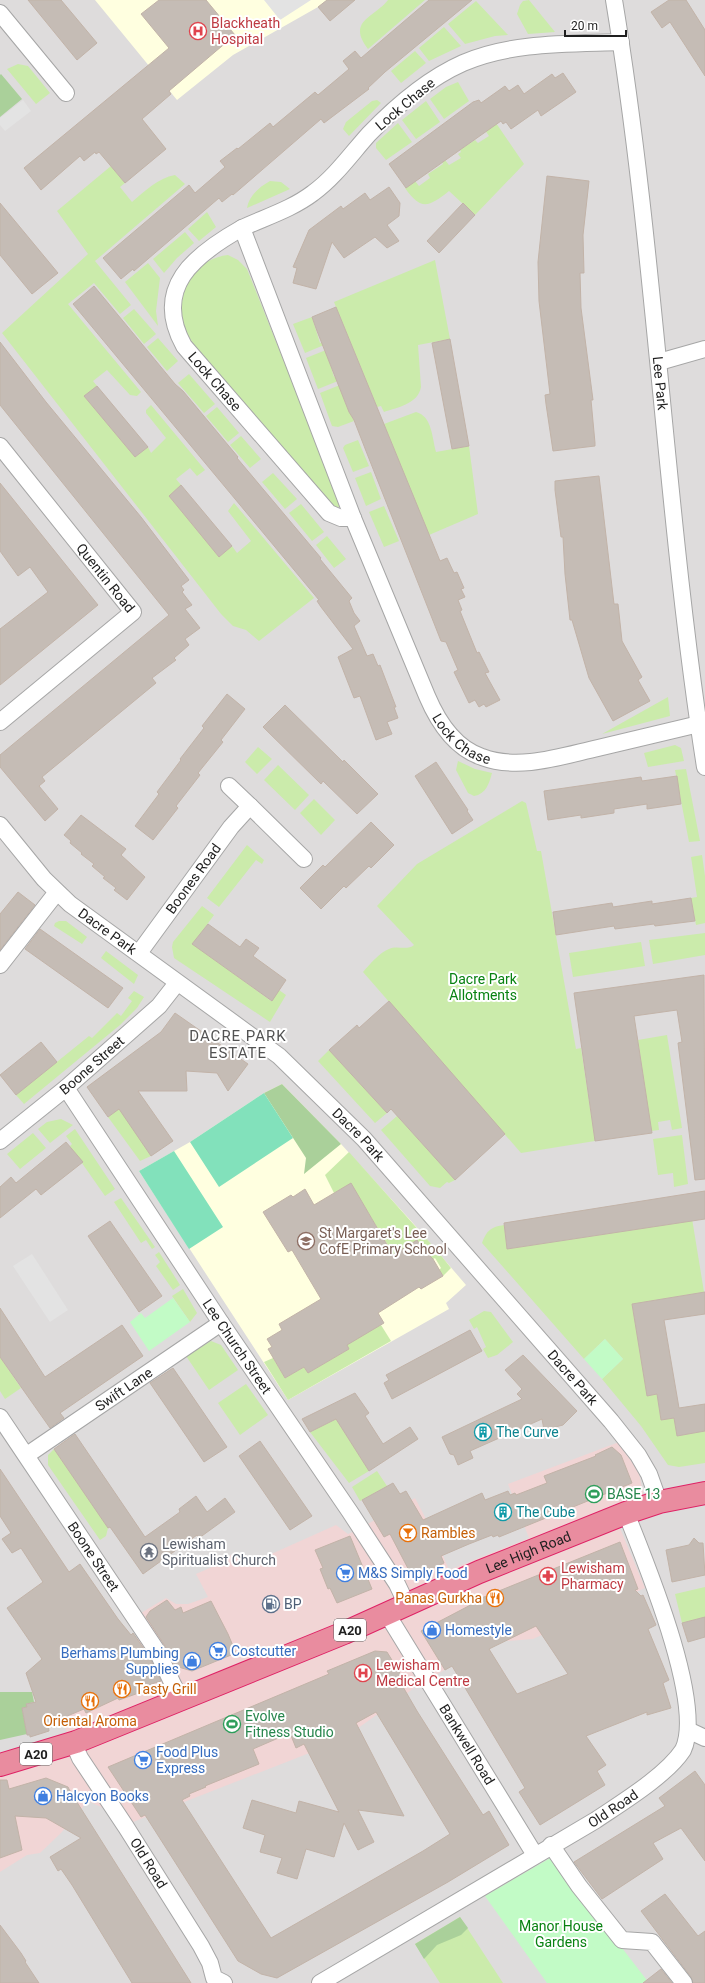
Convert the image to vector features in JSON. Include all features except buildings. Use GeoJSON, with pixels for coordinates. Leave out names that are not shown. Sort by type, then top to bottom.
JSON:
{"type":"FeatureCollection","features":[{"type":"Feature","properties":{"kind":"highway","name":"Lee High Road"},"geometry":{"type":"LineString","coordinates":[[0,1765],[73,1742],[180,1699],[388,1614],[479,1572],[626,1513],[659,1502],[705,1493]]}},
{"type":"Feature","properties":{"kind":"street","name":"Lee Park"},"geometry":{"type":"LineString","coordinates":[[614,0],[621,42],[659,362],[674,516],[705,767]]}},
{"type":"Feature","properties":{"kind":"street"},"geometry":{"type":"LineString","coordinates":[[0,13],[66,93]]}},
{"type":"Feature","properties":{"kind":"street","name":"Lock Chase"},"geometry":{"type":"LineString","coordinates":[[353,518],[341,518],[329,513],[184,346],[178,334],[172,309],[174,294],[183,273],[224,238],[242,228],[291,206],[312,194],[333,176],[369,135],[413,93],[432,80],[463,63],[506,50],[576,43],[621,42]]}},
{"type":"Feature","properties":{"kind":"street","name":"Lock Chase"},"geometry":{"type":"LineString","coordinates":[[242,228],[353,518],[437,718],[445,730],[466,749],[482,757],[499,762],[521,762],[558,757],[699,724]]}},
{"type":"Feature","properties":{"kind":"street"},"geometry":{"type":"LineString","coordinates":[[659,362],[705,349]]}},
{"type":"Feature","properties":{"kind":"street","name":"Quentin Road"},"geometry":{"type":"LineString","coordinates":[[0,446],[133,612],[0,722]]}},
{"type":"Feature","properties":{"kind":"street"},"geometry":{"type":"LineString","coordinates":[[229,786],[304,859]]}},
{"type":"Feature","properties":{"kind":"street","name":"Boones Road"},"geometry":{"type":"LineString","coordinates":[[139,953],[231,827],[250,806]]}},
{"type":"Feature","properties":{"kind":"street","name":"Dacre Park"},"geometry":{"type":"LineString","coordinates":[[0,825],[32,865],[57,892],[86,916],[279,1056],[364,1139],[616,1427],[638,1455],[649,1474],[659,1502]]}},
{"type":"Feature","properties":{"kind":"street"},"geometry":{"type":"LineString","coordinates":[[0,965],[57,892]]}},
{"type":"Feature","properties":{"kind":"street","name":"Boone Street"},"geometry":{"type":"LineString","coordinates":[[0,1141],[66,1088],[159,1006],[177,983]]}},
{"type":"Feature","properties":{"kind":"street","name":"Lee Church Street"},"geometry":{"type":"LineString","coordinates":[[66,1088],[221,1322],[355,1519],[397,1584],[407,1605]]}},
{"type":"Feature","properties":{"kind":"street","name":"Swift Lane"},"geometry":{"type":"LineString","coordinates":[[26,1455],[221,1322]]}},
{"type":"Feature","properties":{"kind":"street","name":"Boone Street"},"geometry":{"type":"LineString","coordinates":[[0,1417],[157,1651],[180,1699]]}},
{"type":"Feature","properties":{"kind":"street","name":"Old Road"},"geometry":{"type":"LineString","coordinates":[[320,1983],[551,1845],[596,1820],[639,1791],[670,1764],[698,1734],[678,1652],[657,1591],[626,1513]]}},
{"type":"Feature","properties":{"kind":"street","name":"Bankwell Road"},"geometry":{"type":"LineString","coordinates":[[388,1614],[536,1855]]}},
{"type":"Feature","properties":{"kind":"street","name":"Old Road"},"geometry":{"type":"LineString","coordinates":[[73,1742],[80,1758],[126,1827],[201,1946],[210,1963],[216,1981]]}},
{"type":"Feature","properties":{"kind":"street"},"geometry":{"type":"LineString","coordinates":[[551,1845],[579,1886],[622,1940],[652,1942],[684,1983]]}},
{"type":"Feature","properties":{"kind":"shaded area"},"geometry":{"type":"Polygon","coordinates":[[[0,0],[705,0],[705,1983],[0,1983],[0,0]]]}},
{"type":"Feature","properties":{"kind":"shaded area","name":"Blackheath Hospital"},"geometry":{"type":"Polygon","coordinates":[[[95,0],[327,0],[318,7],[233,55],[177,100],[95,0]]]}},
{"type":"Feature","properties":{"kind":"shaded area"},"geometry":{"type":"Polygon","coordinates":[[[264,0],[311,0],[280,20],[264,0]]]}},
{"type":"Feature","properties":{"kind":"shaded area"},"geometry":{"type":"Polygon","coordinates":[[[23,100],[31,111],[5,131],[0,125],[0,118],[23,100]]]}},
{"type":"Feature","properties":{"kind":"shaded area","name":"St Margaret's Lee CofE Primary School"},"geometry":{"type":"Polygon","coordinates":[[[282,1084],[341,1144],[412,1222],[466,1285],[446,1303],[449,1309],[288,1400],[139,1171],[190,1142],[264,1093],[282,1084]]]}},
{"type":"Feature","properties":{"kind":"shaded area"},"geometry":{"type":"Polygon","coordinates":[[[32,1254],[68,1310],[50,1322],[13,1266],[32,1254]]]}},
{"type":"Feature","properties":{"kind":"shaded area"},"geometry":{"type":"Polygon","coordinates":[[[619,1442],[639,1473],[645,1503],[614,1514],[645,1588],[533,1639],[508,1641],[503,1636],[417,1686],[340,1741],[133,1822],[88,1801],[61,1833],[40,1853],[27,1855],[0,1872],[0,1772],[72,1747],[48,1679],[111,1644],[141,1638],[141,1613],[166,1598],[176,1604],[188,1604],[208,1597],[196,1574],[219,1564],[235,1552],[239,1559],[251,1563],[336,1525],[348,1534],[415,1498],[434,1534],[449,1570],[529,1538],[508,1484],[619,1442]]]}},
{"type":"Feature","properties":{"kind":"green space"},"geometry":{"type":"Polygon","coordinates":[[[388,0],[425,0],[368,49],[362,40],[360,32],[361,26],[365,20],[383,6],[388,0]]]}},
{"type":"Feature","properties":{"kind":"green space"},"geometry":{"type":"Polygon","coordinates":[[[529,0],[555,32],[528,34],[517,14],[523,1],[529,0]]]}},
{"type":"Feature","properties":{"kind":"green space"},"geometry":{"type":"Polygon","coordinates":[[[476,1],[508,35],[495,36],[465,44],[448,24],[476,1]]]}},
{"type":"Feature","properties":{"kind":"green space"},"geometry":{"type":"Polygon","coordinates":[[[444,27],[461,46],[429,61],[419,48],[444,27]]]}},
{"type":"Feature","properties":{"kind":"green space"},"geometry":{"type":"Polygon","coordinates":[[[415,51],[426,63],[401,83],[391,71],[415,51]]]}},
{"type":"Feature","properties":{"kind":"green space"},"geometry":{"type":"Polygon","coordinates":[[[18,64],[28,66],[50,93],[36,104],[7,69],[18,64]]]}},
{"type":"Feature","properties":{"kind":"green space"},"geometry":{"type":"Polygon","coordinates":[[[1,74],[22,99],[0,117],[0,75],[1,74]]]}},
{"type":"Feature","properties":{"kind":"green space"},"geometry":{"type":"Polygon","coordinates":[[[458,82],[469,101],[444,119],[430,99],[446,87],[458,82]]]}},
{"type":"Feature","properties":{"kind":"green space"},"geometry":{"type":"Polygon","coordinates":[[[377,100],[381,103],[349,136],[343,129],[346,122],[372,101],[377,100]]]}},
{"type":"Feature","properties":{"kind":"green space"},"geometry":{"type":"Polygon","coordinates":[[[426,101],[440,122],[416,139],[402,120],[426,101]]]}},
{"type":"Feature","properties":{"kind":"green space"},"geometry":{"type":"Polygon","coordinates":[[[398,123],[412,142],[386,160],[376,148],[376,143],[398,123]]]}},
{"type":"Feature","properties":{"kind":"green space"},"geometry":{"type":"Polygon","coordinates":[[[496,123],[524,164],[475,215],[449,191],[436,201],[426,204],[416,200],[405,188],[415,181],[419,186],[430,178],[428,174],[443,164],[442,162],[445,160],[449,165],[461,158],[458,154],[461,152],[460,150],[475,140],[478,143],[489,136],[485,130],[496,123]]]}},
{"type":"Feature","properties":{"kind":"green space"},"geometry":{"type":"Polygon","coordinates":[[[111,166],[125,183],[120,187],[132,202],[163,179],[175,175],[185,184],[95,261],[131,305],[120,314],[94,283],[68,304],[141,392],[137,396],[130,395],[107,370],[93,381],[97,386],[84,396],[135,457],[148,447],[151,453],[166,438],[146,413],[146,410],[151,405],[205,470],[197,476],[190,468],[176,479],[181,485],[169,496],[219,557],[232,546],[237,553],[251,541],[228,511],[234,503],[314,598],[259,641],[246,630],[233,626],[221,614],[2,333],[88,254],[57,211],[111,166]]]}},
{"type":"Feature","properties":{"kind":"green space"},"geometry":{"type":"Polygon","coordinates":[[[270,181],[281,182],[290,189],[247,208],[255,192],[270,181]]]}},
{"type":"Feature","properties":{"kind":"green space"},"geometry":{"type":"Polygon","coordinates":[[[207,212],[216,227],[199,241],[188,229],[207,212]]]}},
{"type":"Feature","properties":{"kind":"green space"},"geometry":{"type":"Polygon","coordinates":[[[185,232],[194,243],[177,258],[164,273],[153,259],[185,232]]]}},
{"type":"Feature","properties":{"kind":"green space"},"geometry":{"type":"Polygon","coordinates":[[[228,255],[238,260],[247,269],[340,502],[340,506],[337,508],[328,504],[196,348],[186,332],[182,314],[182,302],[185,290],[190,280],[196,271],[205,263],[228,255]]]}},
{"type":"Feature","properties":{"kind":"green space"},"geometry":{"type":"Polygon","coordinates":[[[435,260],[450,339],[418,345],[421,387],[419,393],[407,404],[384,412],[381,406],[377,407],[334,302],[435,260]]]}},
{"type":"Feature","properties":{"kind":"green space"},"geometry":{"type":"Polygon","coordinates":[[[148,263],[160,278],[156,311],[158,326],[125,282],[148,263]]]}},
{"type":"Feature","properties":{"kind":"green space"},"geometry":{"type":"Polygon","coordinates":[[[134,309],[156,334],[144,344],[123,318],[134,309]]]}},
{"type":"Feature","properties":{"kind":"green space"},"geometry":{"type":"Polygon","coordinates":[[[312,317],[320,343],[322,342],[324,345],[305,353],[293,324],[312,317]]]}},
{"type":"Feature","properties":{"kind":"green space"},"geometry":{"type":"Polygon","coordinates":[[[158,338],[178,361],[167,371],[147,347],[158,338]]]}},
{"type":"Feature","properties":{"kind":"green space"},"geometry":{"type":"Polygon","coordinates":[[[326,350],[334,377],[336,376],[338,381],[318,389],[306,358],[326,350]]]}},
{"type":"Feature","properties":{"kind":"green space"},"geometry":{"type":"Polygon","coordinates":[[[189,374],[215,404],[204,413],[178,383],[189,374]]]}},
{"type":"Feature","properties":{"kind":"green space"},"geometry":{"type":"Polygon","coordinates":[[[340,385],[345,399],[344,400],[354,421],[338,427],[332,426],[320,393],[340,385]]]}},
{"type":"Feature","properties":{"kind":"green space"},"geometry":{"type":"Polygon","coordinates":[[[217,407],[239,433],[228,442],[206,416],[217,407]]]}},
{"type":"Feature","properties":{"kind":"green space"},"geometry":{"type":"Polygon","coordinates":[[[416,412],[421,414],[428,422],[436,452],[469,446],[478,514],[429,535],[384,424],[416,412]]]}},
{"type":"Feature","properties":{"kind":"green space"},"geometry":{"type":"Polygon","coordinates":[[[241,436],[261,459],[250,468],[230,445],[241,436]]]}},
{"type":"Feature","properties":{"kind":"green space"},"geometry":{"type":"Polygon","coordinates":[[[358,440],[369,466],[353,472],[343,448],[345,445],[358,440]]]}},
{"type":"Feature","properties":{"kind":"green space"},"geometry":{"type":"Polygon","coordinates":[[[371,472],[381,499],[366,506],[355,478],[371,472]]]}},
{"type":"Feature","properties":{"kind":"green space"},"geometry":{"type":"Polygon","coordinates":[[[273,473],[297,499],[285,509],[262,482],[273,473]]]}},
{"type":"Feature","properties":{"kind":"green space"},"geometry":{"type":"Polygon","coordinates":[[[301,504],[324,532],[312,541],[289,513],[301,504]]]}},
{"type":"Feature","properties":{"kind":"green space"},"geometry":{"type":"Polygon","coordinates":[[[384,506],[399,541],[384,547],[369,512],[384,506]]]}},
{"type":"Feature","properties":{"kind":"green space"},"geometry":{"type":"Polygon","coordinates":[[[327,536],[346,559],[334,568],[316,545],[327,536]]]}},
{"type":"Feature","properties":{"kind":"green space"},"geometry":{"type":"Polygon","coordinates":[[[668,697],[670,716],[602,734],[668,697]]]}},
{"type":"Feature","properties":{"kind":"green space"},"geometry":{"type":"Polygon","coordinates":[[[675,745],[681,748],[684,761],[648,767],[644,753],[675,745]]]}},
{"type":"Feature","properties":{"kind":"green space"},"geometry":{"type":"Polygon","coordinates":[[[258,747],[272,759],[257,774],[245,762],[258,747]]]}},
{"type":"Feature","properties":{"kind":"green space"},"geometry":{"type":"Polygon","coordinates":[[[458,761],[475,769],[492,773],[488,785],[484,791],[474,796],[468,793],[456,770],[458,761]]]}},
{"type":"Feature","properties":{"kind":"green space"},"geometry":{"type":"Polygon","coordinates":[[[278,765],[309,795],[295,810],[264,780],[278,765]]]}},
{"type":"Feature","properties":{"kind":"green space"},"geometry":{"type":"Polygon","coordinates":[[[686,769],[700,841],[689,842],[675,770],[686,769]]]}},
{"type":"Feature","properties":{"kind":"green space"},"geometry":{"type":"Polygon","coordinates":[[[314,799],[335,820],[321,835],[300,813],[314,799]]]}},
{"type":"Feature","properties":{"kind":"green space","name":"Dacre Park Allotments"},"geometry":{"type":"Polygon","coordinates":[[[522,801],[526,803],[537,851],[541,851],[576,1049],[581,1048],[595,1141],[521,1153],[363,972],[385,951],[392,948],[408,948],[414,945],[377,906],[417,864],[522,801]]]}},
{"type":"Feature","properties":{"kind":"green space"},"geometry":{"type":"Polygon","coordinates":[[[247,845],[264,860],[262,864],[256,860],[219,907],[207,898],[247,845]]]}},
{"type":"Feature","properties":{"kind":"green space"},"geometry":{"type":"Polygon","coordinates":[[[702,855],[705,876],[705,923],[696,925],[691,898],[697,897],[691,857],[702,855]]]}},
{"type":"Feature","properties":{"kind":"green space"},"geometry":{"type":"Polygon","coordinates":[[[202,906],[214,915],[193,944],[271,1001],[279,990],[286,995],[270,1022],[174,958],[172,947],[173,942],[202,906]]]}},
{"type":"Feature","properties":{"kind":"green space"},"geometry":{"type":"Polygon","coordinates":[[[59,921],[66,921],[87,937],[82,944],[54,926],[55,923],[59,921]]]}},
{"type":"Feature","properties":{"kind":"green space"},"geometry":{"type":"Polygon","coordinates":[[[705,933],[705,955],[653,964],[649,940],[705,933]]]}},
{"type":"Feature","properties":{"kind":"green space"},"geometry":{"type":"Polygon","coordinates":[[[641,942],[645,966],[573,977],[569,953],[641,942]]]}},
{"type":"Feature","properties":{"kind":"green space"},"geometry":{"type":"Polygon","coordinates":[[[106,951],[138,975],[134,984],[101,958],[106,951]]]}},
{"type":"Feature","properties":{"kind":"green space"},"geometry":{"type":"Polygon","coordinates":[[[134,991],[144,997],[137,1008],[120,1025],[24,1104],[16,1095],[89,1036],[92,1038],[117,1013],[121,1016],[132,1001],[128,998],[134,991]]]}},
{"type":"Feature","properties":{"kind":"green space"},"geometry":{"type":"Polygon","coordinates":[[[667,1035],[682,1128],[672,1130],[670,1120],[658,1122],[659,1130],[651,1131],[638,1040],[667,1035]]]}},
{"type":"Feature","properties":{"kind":"green space"},"geometry":{"type":"Polygon","coordinates":[[[329,1050],[387,1113],[375,1123],[318,1061],[329,1050]]]}},
{"type":"Feature","properties":{"kind":"green space"},"geometry":{"type":"Polygon","coordinates":[[[282,1084],[341,1144],[304,1174],[306,1158],[264,1093],[282,1084]]]}},
{"type":"Feature","properties":{"kind":"green space"},"geometry":{"type":"Polygon","coordinates":[[[264,1093],[293,1138],[219,1187],[190,1142],[264,1093]]]}},
{"type":"Feature","properties":{"kind":"green space"},"geometry":{"type":"Polygon","coordinates":[[[118,1109],[122,1112],[151,1156],[140,1161],[108,1117],[118,1109]]]}},
{"type":"Feature","properties":{"kind":"green space"},"geometry":{"type":"Polygon","coordinates":[[[397,1116],[455,1180],[449,1183],[447,1182],[440,1188],[430,1186],[381,1130],[397,1116]]]}},
{"type":"Feature","properties":{"kind":"green space"},"geometry":{"type":"Polygon","coordinates":[[[61,1119],[73,1125],[50,1143],[38,1129],[47,1122],[61,1119]]]}},
{"type":"Feature","properties":{"kind":"green space"},"geometry":{"type":"Polygon","coordinates":[[[75,1129],[115,1189],[105,1196],[70,1146],[72,1144],[66,1136],[75,1129]]]}},
{"type":"Feature","properties":{"kind":"green space"},"geometry":{"type":"Polygon","coordinates":[[[33,1133],[46,1148],[20,1169],[7,1154],[33,1133]]]}},
{"type":"Feature","properties":{"kind":"green space"},"geometry":{"type":"Polygon","coordinates":[[[682,1135],[688,1184],[674,1187],[673,1173],[658,1175],[653,1139],[682,1135]]]}},
{"type":"Feature","properties":{"kind":"green space"},"geometry":{"type":"Polygon","coordinates":[[[174,1151],[223,1227],[189,1249],[139,1171],[174,1151]]]}},
{"type":"Feature","properties":{"kind":"green space"},"geometry":{"type":"Polygon","coordinates":[[[349,1152],[432,1245],[430,1250],[435,1255],[439,1253],[451,1268],[443,1276],[439,1270],[441,1268],[435,1258],[432,1260],[428,1254],[425,1254],[417,1241],[382,1261],[387,1244],[351,1184],[334,1193],[325,1175],[349,1152]]]}},
{"type":"Feature","properties":{"kind":"green space"},"geometry":{"type":"Polygon","coordinates":[[[688,1194],[704,1292],[632,1304],[647,1396],[657,1394],[661,1420],[674,1418],[677,1436],[705,1431],[705,1463],[679,1467],[668,1465],[641,1426],[602,1379],[623,1359],[605,1339],[584,1359],[482,1243],[490,1230],[504,1225],[507,1249],[684,1222],[688,1194]]]}},
{"type":"Feature","properties":{"kind":"green space"},"geometry":{"type":"Polygon","coordinates":[[[121,1198],[155,1247],[152,1249],[146,1240],[141,1243],[114,1202],[121,1198]]]}},
{"type":"Feature","properties":{"kind":"green space"},"geometry":{"type":"Polygon","coordinates":[[[159,1252],[180,1285],[173,1290],[156,1266],[160,1262],[155,1255],[159,1252]]]}},
{"type":"Feature","properties":{"kind":"green space"},"geometry":{"type":"Polygon","coordinates":[[[183,1289],[197,1313],[190,1322],[172,1296],[183,1289]]]}},
{"type":"Feature","properties":{"kind":"green space"},"geometry":{"type":"Polygon","coordinates":[[[173,1298],[190,1322],[149,1351],[130,1322],[141,1313],[145,1318],[173,1298]]]}},
{"type":"Feature","properties":{"kind":"green space"},"geometry":{"type":"Polygon","coordinates":[[[484,1311],[491,1312],[513,1342],[497,1355],[488,1358],[483,1349],[486,1347],[477,1327],[474,1329],[469,1320],[484,1311]]]}},
{"type":"Feature","properties":{"kind":"green space"},"geometry":{"type":"Polygon","coordinates":[[[381,1325],[391,1341],[288,1400],[264,1362],[273,1358],[285,1378],[304,1367],[308,1373],[349,1349],[344,1341],[381,1325]]]}},
{"type":"Feature","properties":{"kind":"green space"},"geometry":{"type":"Polygon","coordinates":[[[605,1339],[623,1359],[602,1379],[584,1359],[605,1339]]]}},
{"type":"Feature","properties":{"kind":"green space"},"geometry":{"type":"Polygon","coordinates":[[[211,1341],[221,1345],[238,1370],[209,1390],[186,1356],[211,1341]]]}},
{"type":"Feature","properties":{"kind":"green space"},"geometry":{"type":"Polygon","coordinates":[[[0,1357],[21,1388],[5,1399],[0,1391],[0,1357]]]}},
{"type":"Feature","properties":{"kind":"green space"},"geometry":{"type":"Polygon","coordinates":[[[246,1384],[268,1415],[240,1435],[218,1403],[246,1384]]]}},
{"type":"Feature","properties":{"kind":"green space"},"geometry":{"type":"Polygon","coordinates":[[[336,1419],[369,1471],[349,1483],[310,1432],[336,1419]]]}},
{"type":"Feature","properties":{"kind":"green space"},"geometry":{"type":"Polygon","coordinates":[[[54,1449],[108,1528],[106,1536],[100,1540],[48,1465],[48,1455],[54,1449]]]}},
{"type":"Feature","properties":{"kind":"green space"},"geometry":{"type":"Polygon","coordinates":[[[377,1471],[387,1486],[360,1501],[352,1487],[377,1471]]]}},
{"type":"Feature","properties":{"kind":"green space"},"geometry":{"type":"Polygon","coordinates":[[[705,1587],[705,1617],[682,1623],[675,1594],[705,1587]]]}},
{"type":"Feature","properties":{"kind":"green space"},"geometry":{"type":"Polygon","coordinates":[[[0,1692],[32,1692],[34,1702],[26,1704],[27,1707],[22,1708],[27,1734],[0,1740],[0,1692]]]}},
{"type":"Feature","properties":{"kind":"green space","name":"Manor House Gardens"},"geometry":{"type":"Polygon","coordinates":[[[552,1857],[649,1983],[547,1983],[485,1896],[552,1857]]]}},
{"type":"Feature","properties":{"kind":"green space"},"geometry":{"type":"Polygon","coordinates":[[[460,1917],[503,1983],[440,1983],[415,1944],[460,1917]]]}},
{"type":"Feature","properties":{"kind":"green space"},"geometry":{"type":"Polygon","coordinates":[[[460,1917],[468,1928],[461,1935],[437,1945],[424,1959],[415,1944],[460,1917]]]}},
{"type":"Feature","properties":{"kind":"place","name":"Blackheath Hospital"},"geometry":{"type":"Point","coordinates":[198,31]}},
{"type":"Feature","properties":{"kind":"place","name":"St Margaret's Lee CofE Primary School"},"geometry":{"type":"Point","coordinates":[306,1241]}},
{"type":"Feature","properties":{"kind":"place","name":"The Curve"},"geometry":{"type":"Point","coordinates":[483,1432]}},
{"type":"Feature","properties":{"kind":"place","name":"BASE 13"},"geometry":{"type":"Point","coordinates":[594,1494]}},
{"type":"Feature","properties":{"kind":"place","name":"The Cube"},"geometry":{"type":"Point","coordinates":[503,1512]}},
{"type":"Feature","properties":{"kind":"place","name":"Rambles"},"geometry":{"type":"Point","coordinates":[408,1533]}},
{"type":"Feature","properties":{"kind":"place","name":"Lewisham Spiritualist Church"},"geometry":{"type":"Point","coordinates":[149,1552]}},
{"type":"Feature","properties":{"kind":"place","name":"M&S Simply Food"},"geometry":{"type":"Point","coordinates":[345,1573]}},
{"type":"Feature","properties":{"kind":"place","name":"Lewisham Pharmacy"},"geometry":{"type":"Point","coordinates":[548,1576]}},
{"type":"Feature","properties":{"kind":"place","name":"Panas Gurkha"},"geometry":{"type":"Point","coordinates":[495,1598]}},
{"type":"Feature","properties":{"kind":"place","name":"BP"},"geometry":{"type":"Point","coordinates":[271,1604]}},
{"type":"Feature","properties":{"kind":"place","name":"Homestyle"},"geometry":{"type":"Point","coordinates":[432,1630]}},
{"type":"Feature","properties":{"kind":"place","name":"Costcutter"},"geometry":{"type":"Point","coordinates":[218,1651]}},
{"type":"Feature","properties":{"kind":"place","name":"Berhams Plumbing Supplies"},"geometry":{"type":"Point","coordinates":[192,1661]}},
{"type":"Feature","properties":{"kind":"place","name":"Lewisham Medical Centre"},"geometry":{"type":"Point","coordinates":[363,1673]}},
{"type":"Feature","properties":{"kind":"place","name":"Tasty Grill"},"geometry":{"type":"Point","coordinates":[122,1689]}},
{"type":"Feature","properties":{"kind":"place","name":"Oriental Aroma"},"geometry":{"type":"Point","coordinates":[90,1701]}},
{"type":"Feature","properties":{"kind":"place","name":"Evolve Fitness Studio"},"geometry":{"type":"Point","coordinates":[232,1724]}},
{"type":"Feature","properties":{"kind":"place","name":"Food Plus Express"},"geometry":{"type":"Point","coordinates":[143,1760]}},
{"type":"Feature","properties":{"kind":"place","name":"Halcyon Books"},"geometry":{"type":"Point","coordinates":[43,1796]}},
{"type":"Feature","properties":{"kind":"district","name":"DACRE PARK ESTATE"},"geometry":{"type":"Point","coordinates":[238,1044]}}]}
